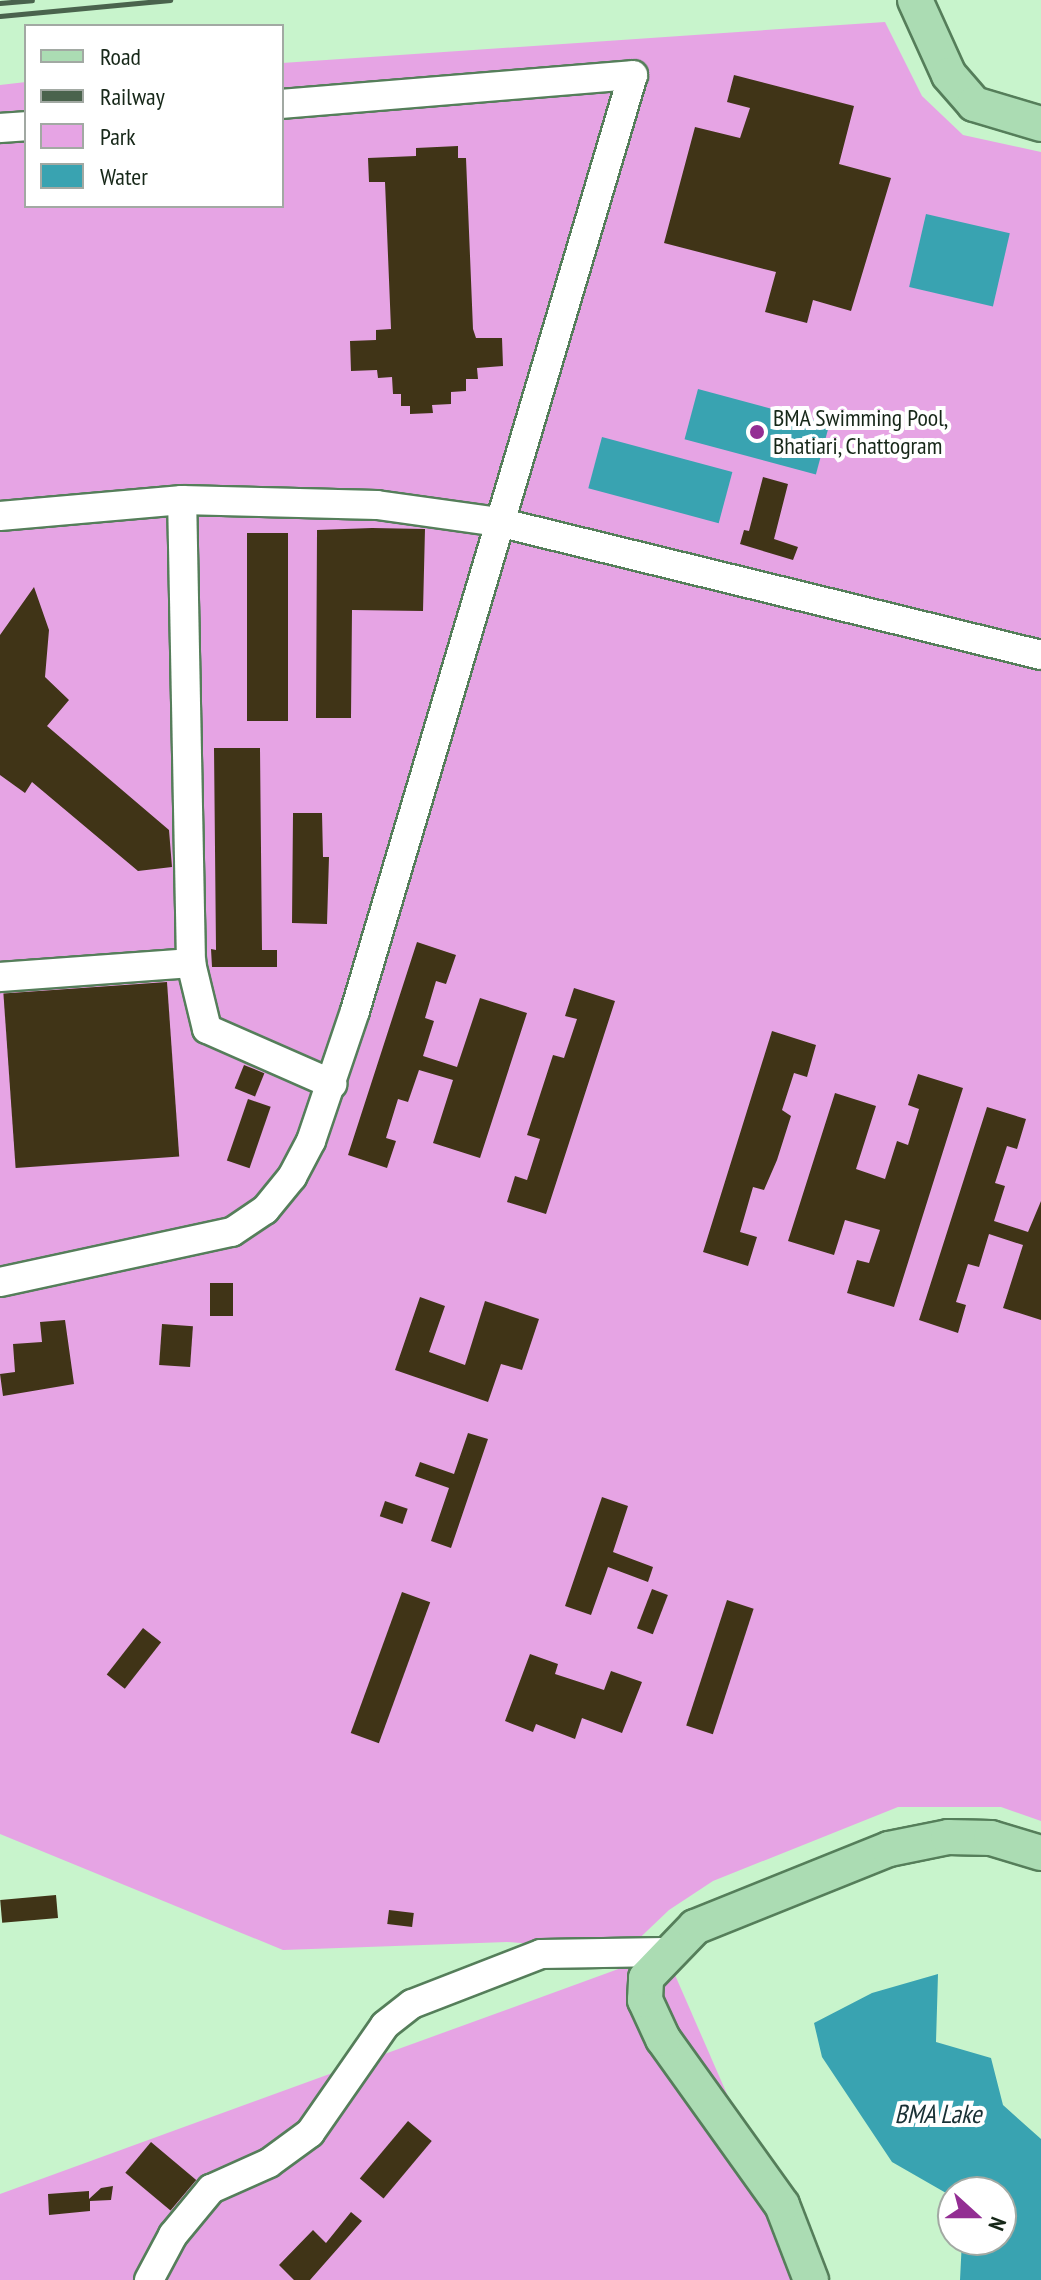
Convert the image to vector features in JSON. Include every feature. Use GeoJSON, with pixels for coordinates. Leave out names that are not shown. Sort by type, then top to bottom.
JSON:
{"type":"FeatureCollection","features":[{"type":"Feature","properties":{"kind":"main road"},"geometry":{"type":"LineString","coordinates":[[915,0],[949,75],[974,104],[1041,124]]}},
{"type":"Feature","properties":{"kind":"main road"},"geometry":{"type":"LineString","coordinates":[[811,2280],[782,2205],[663,2039],[645,2000],[646,1978],[665,1952],[695,1927],[744,1904],[889,1849],[962,1837],[991,1838],[1041,1853]]}},
{"type":"Feature","properties":{"kind":"lane"},"geometry":{"type":"LineString","coordinates":[[0,1282],[232,1232],[265,1210],[292,1177],[332,1084],[633,75],[284,104]]}},
{"type":"Feature","properties":{"kind":"lane"},"geometry":{"type":"LineString","coordinates":[[0,128],[24,126]]}},
{"type":"Feature","properties":{"kind":"lane"},"geometry":{"type":"LineString","coordinates":[[182,500],[191,963],[201,1019],[207,1029],[332,1084]]}},
{"type":"Feature","properties":{"kind":"lane"},"geometry":{"type":"LineString","coordinates":[[0,516],[182,500],[377,505],[498,522],[1041,655]]}},
{"type":"Feature","properties":{"kind":"lane"},"geometry":{"type":"LineString","coordinates":[[0,977],[191,963]]}},
{"type":"Feature","properties":{"kind":"lane"},"geometry":{"type":"LineString","coordinates":[[149,2280],[173,2235],[211,2189],[269,2163],[310,2133],[385,2025],[412,2004],[541,1954],[665,1952]]}},
{"type":"Feature","properties":{"kind":"green space"},"geometry":{"type":"Polygon","coordinates":[[[885,22],[922,96],[963,135],[1041,152],[1041,1821],[1001,1807],[898,1807],[713,1881],[669,1910],[626,1951],[507,1942],[283,1950],[0,1834],[0,85],[24,82],[24,208],[284,208],[284,63],[885,22]]]}},
{"type":"Feature","properties":{"kind":"green space"},"geometry":{"type":"Polygon","coordinates":[[[665,1952],[808,2280],[0,2280],[0,2194],[665,1952]]]}},
{"type":"Feature","properties":{"kind":"water"},"geometry":{"type":"Polygon","coordinates":[[[926,214],[1010,233],[993,306],[909,287],[926,214]]]}},
{"type":"Feature","properties":{"kind":"water","name":"BMA Swimming Pool, Bhatiari, Chattogram"},"geometry":{"type":"Polygon","coordinates":[[[698,389],[829,424],[816,474],[685,439],[698,389]]]}},
{"type":"Feature","properties":{"kind":"water"},"geometry":{"type":"Polygon","coordinates":[[[602,437],[732,472],[719,523],[588,488],[602,437]]]}},
{"type":"Feature","properties":{"kind":"water","name":"BMA Lake"},"geometry":{"type":"Polygon","coordinates":[[[938,1974],[936,2042],[991,2058],[1003,2105],[1041,2139],[1041,2280],[960,2280],[961,2256],[1017,2256],[1017,2176],[937,2176],[937,2188],[892,2162],[822,2057],[814,2023],[872,1993],[938,1974]]]}},
{"type":"Feature","properties":{"kind":"building"},"geometry":{"type":"Polygon","coordinates":[[[734,75],[854,106],[839,164],[891,178],[851,311],[813,300],[807,323],[765,312],[776,272],[664,243],[695,127],[740,138],[750,108],[727,102],[734,75]]]}},
{"type":"Feature","properties":{"kind":"building"},"geometry":{"type":"Polygon","coordinates":[[[458,146],[458,158],[466,158],[473,329],[476,338],[502,338],[503,366],[477,368],[478,379],[466,379],[466,391],[451,392],[451,404],[432,405],[433,413],[410,414],[410,406],[401,406],[401,394],[393,394],[392,377],[378,378],[377,370],[351,371],[350,341],[376,340],[376,330],[391,329],[385,182],[369,182],[368,158],[416,156],[416,148],[458,146]]]}},
{"type":"Feature","properties":{"kind":"building"},"geometry":{"type":"Polygon","coordinates":[[[763,477],[788,484],[774,539],[798,547],[793,560],[740,544],[744,530],[749,531],[763,477]]]}},
{"type":"Feature","properties":{"kind":"building"},"geometry":{"type":"Polygon","coordinates":[[[425,529],[423,611],[352,610],[351,718],[316,718],[317,530],[425,529]]]}},
{"type":"Feature","properties":{"kind":"building"},"geometry":{"type":"Polygon","coordinates":[[[247,533],[288,533],[288,721],[247,721],[247,533]]]}},
{"type":"Feature","properties":{"kind":"building"},"geometry":{"type":"Polygon","coordinates":[[[34,587],[49,630],[45,677],[69,700],[47,726],[169,830],[172,867],[138,871],[32,782],[25,793],[0,775],[0,635],[34,587]]]}},
{"type":"Feature","properties":{"kind":"building"},"geometry":{"type":"Polygon","coordinates":[[[214,748],[260,748],[262,950],[277,950],[277,967],[212,967],[211,949],[216,950],[214,748]]]}},
{"type":"Feature","properties":{"kind":"building"},"geometry":{"type":"Polygon","coordinates":[[[293,813],[322,813],[323,857],[329,857],[327,924],[292,923],[293,813]]]}},
{"type":"Feature","properties":{"kind":"building"},"geometry":{"type":"Polygon","coordinates":[[[417,942],[456,955],[446,984],[436,981],[425,1018],[434,1021],[423,1056],[457,1067],[480,998],[527,1013],[480,1158],[433,1143],[453,1080],[419,1070],[408,1102],[398,1099],[386,1138],[396,1141],[387,1168],[348,1155],[417,942]]]}},
{"type":"Feature","properties":{"kind":"building"},"geometry":{"type":"Polygon","coordinates":[[[167,982],[179,1157],[16,1168],[3,993],[167,982]]]}},
{"type":"Feature","properties":{"kind":"building"},"geometry":{"type":"Polygon","coordinates":[[[574,988],[615,1001],[546,1214],[507,1202],[515,1176],[527,1180],[540,1139],[527,1135],[553,1055],[564,1058],[577,1019],[565,1016],[574,988]]]}},
{"type":"Feature","properties":{"kind":"building"},"geometry":{"type":"Polygon","coordinates":[[[772,1031],[816,1045],[807,1077],[794,1073],[782,1110],[791,1116],[764,1190],[753,1187],[740,1232],[757,1237],[748,1266],[703,1252],[772,1031]]]}},
{"type":"Feature","properties":{"kind":"building"},"geometry":{"type":"Polygon","coordinates":[[[244,1065],[264,1073],[255,1096],[235,1088],[244,1065]]]}},
{"type":"Feature","properties":{"kind":"building"},"geometry":{"type":"Polygon","coordinates":[[[918,1074],[963,1088],[894,1307],[847,1293],[857,1260],[869,1263],[880,1230],[845,1220],[834,1255],[788,1241],[835,1093],[876,1106],[856,1169],[885,1179],[897,1141],[908,1145],[919,1109],[908,1105],[918,1074]]]}},
{"type":"Feature","properties":{"kind":"building"},"geometry":{"type":"Polygon","coordinates":[[[248,1099],[271,1107],[250,1168],[227,1160],[248,1099]]]}},
{"type":"Feature","properties":{"kind":"building"},"geometry":{"type":"Polygon","coordinates":[[[987,1107],[1026,1119],[1017,1149],[1007,1146],[995,1183],[1005,1186],[994,1221],[1028,1232],[1041,1201],[1041,1320],[1003,1308],[1023,1245],[989,1234],[979,1267],[968,1264],[956,1302],[966,1305],[958,1333],[919,1320],[987,1107]]]}},
{"type":"Feature","properties":{"kind":"building"},"geometry":{"type":"Polygon","coordinates":[[[210,1283],[233,1283],[233,1316],[210,1316],[210,1283]]]}},
{"type":"Feature","properties":{"kind":"building"},"geometry":{"type":"Polygon","coordinates":[[[420,1297],[445,1306],[429,1352],[465,1365],[485,1301],[539,1319],[522,1370],[501,1364],[488,1402],[395,1370],[420,1297]]]}},
{"type":"Feature","properties":{"kind":"building"},"geometry":{"type":"Polygon","coordinates":[[[65,1320],[74,1384],[3,1396],[0,1374],[15,1372],[13,1344],[42,1342],[40,1322],[65,1320]]]}},
{"type":"Feature","properties":{"kind":"building"},"geometry":{"type":"Polygon","coordinates":[[[162,1324],[193,1326],[190,1367],[159,1365],[162,1324]]]}},
{"type":"Feature","properties":{"kind":"building"},"geometry":{"type":"Polygon","coordinates":[[[468,1433],[488,1439],[451,1548],[431,1541],[449,1488],[415,1476],[420,1462],[454,1474],[468,1433]]]}},
{"type":"Feature","properties":{"kind":"building"},"geometry":{"type":"Polygon","coordinates":[[[602,1497],[628,1506],[613,1552],[653,1567],[648,1582],[608,1567],[591,1615],[565,1606],[602,1497]]]}},
{"type":"Feature","properties":{"kind":"building"},"geometry":{"type":"Polygon","coordinates":[[[385,1501],[408,1509],[402,1524],[380,1516],[385,1501]]]}},
{"type":"Feature","properties":{"kind":"building"},"geometry":{"type":"Polygon","coordinates":[[[652,1589],[668,1595],[653,1634],[637,1628],[652,1589]]]}},
{"type":"Feature","properties":{"kind":"building"},"geometry":{"type":"Polygon","coordinates":[[[402,1592],[430,1602],[379,1743],[351,1733],[402,1592]]]}},
{"type":"Feature","properties":{"kind":"building"},"geometry":{"type":"Polygon","coordinates":[[[727,1600],[754,1609],[713,1734],[686,1726],[727,1600]]]}},
{"type":"Feature","properties":{"kind":"building"},"geometry":{"type":"Polygon","coordinates":[[[143,1628],[161,1642],[125,1689],[107,1674],[143,1628]]]}},
{"type":"Feature","properties":{"kind":"building"},"geometry":{"type":"Polygon","coordinates":[[[530,1654],[558,1664],[555,1674],[604,1690],[611,1671],[642,1682],[622,1733],[582,1718],[575,1739],[536,1724],[533,1732],[505,1721],[530,1654]]]}},
{"type":"Feature","properties":{"kind":"building"},"geometry":{"type":"Polygon","coordinates":[[[56,1895],[58,1918],[2,1923],[0,1900],[56,1895]]]}},
{"type":"Feature","properties":{"kind":"building"},"geometry":{"type":"Polygon","coordinates":[[[389,1910],[414,1913],[412,1927],[387,1924],[389,1910]]]}},
{"type":"Feature","properties":{"kind":"building"},"geometry":{"type":"Polygon","coordinates":[[[408,2121],[432,2141],[384,2198],[360,2178],[408,2121]]]}},
{"type":"Feature","properties":{"kind":"building"},"geometry":{"type":"Polygon","coordinates":[[[151,2142],[196,2180],[170,2211],[125,2173],[151,2142]]]}},
{"type":"Feature","properties":{"kind":"building"},"geometry":{"type":"Polygon","coordinates":[[[113,2186],[111,2200],[90,2201],[90,2211],[49,2215],[48,2194],[89,2191],[89,2199],[101,2188],[113,2186]]]}},
{"type":"Feature","properties":{"kind":"building"},"geometry":{"type":"Polygon","coordinates":[[[351,2212],[362,2221],[310,2280],[294,2280],[279,2265],[313,2230],[326,2243],[351,2212]]]}},
{"type":"Feature","properties":{"kind":"railway"},"geometry":{"type":"LineString","coordinates":[[0,3],[32,0]]}},
{"type":"Feature","properties":{"kind":"railway"},"geometry":{"type":"LineString","coordinates":[[0,16],[170,0]]}},
{"type":"Feature","properties":{"kind":"place","name":"BMA Swimming Pool, Bhatiari, Chattogram"},"geometry":{"type":"Point","coordinates":[757,432]}}]}
